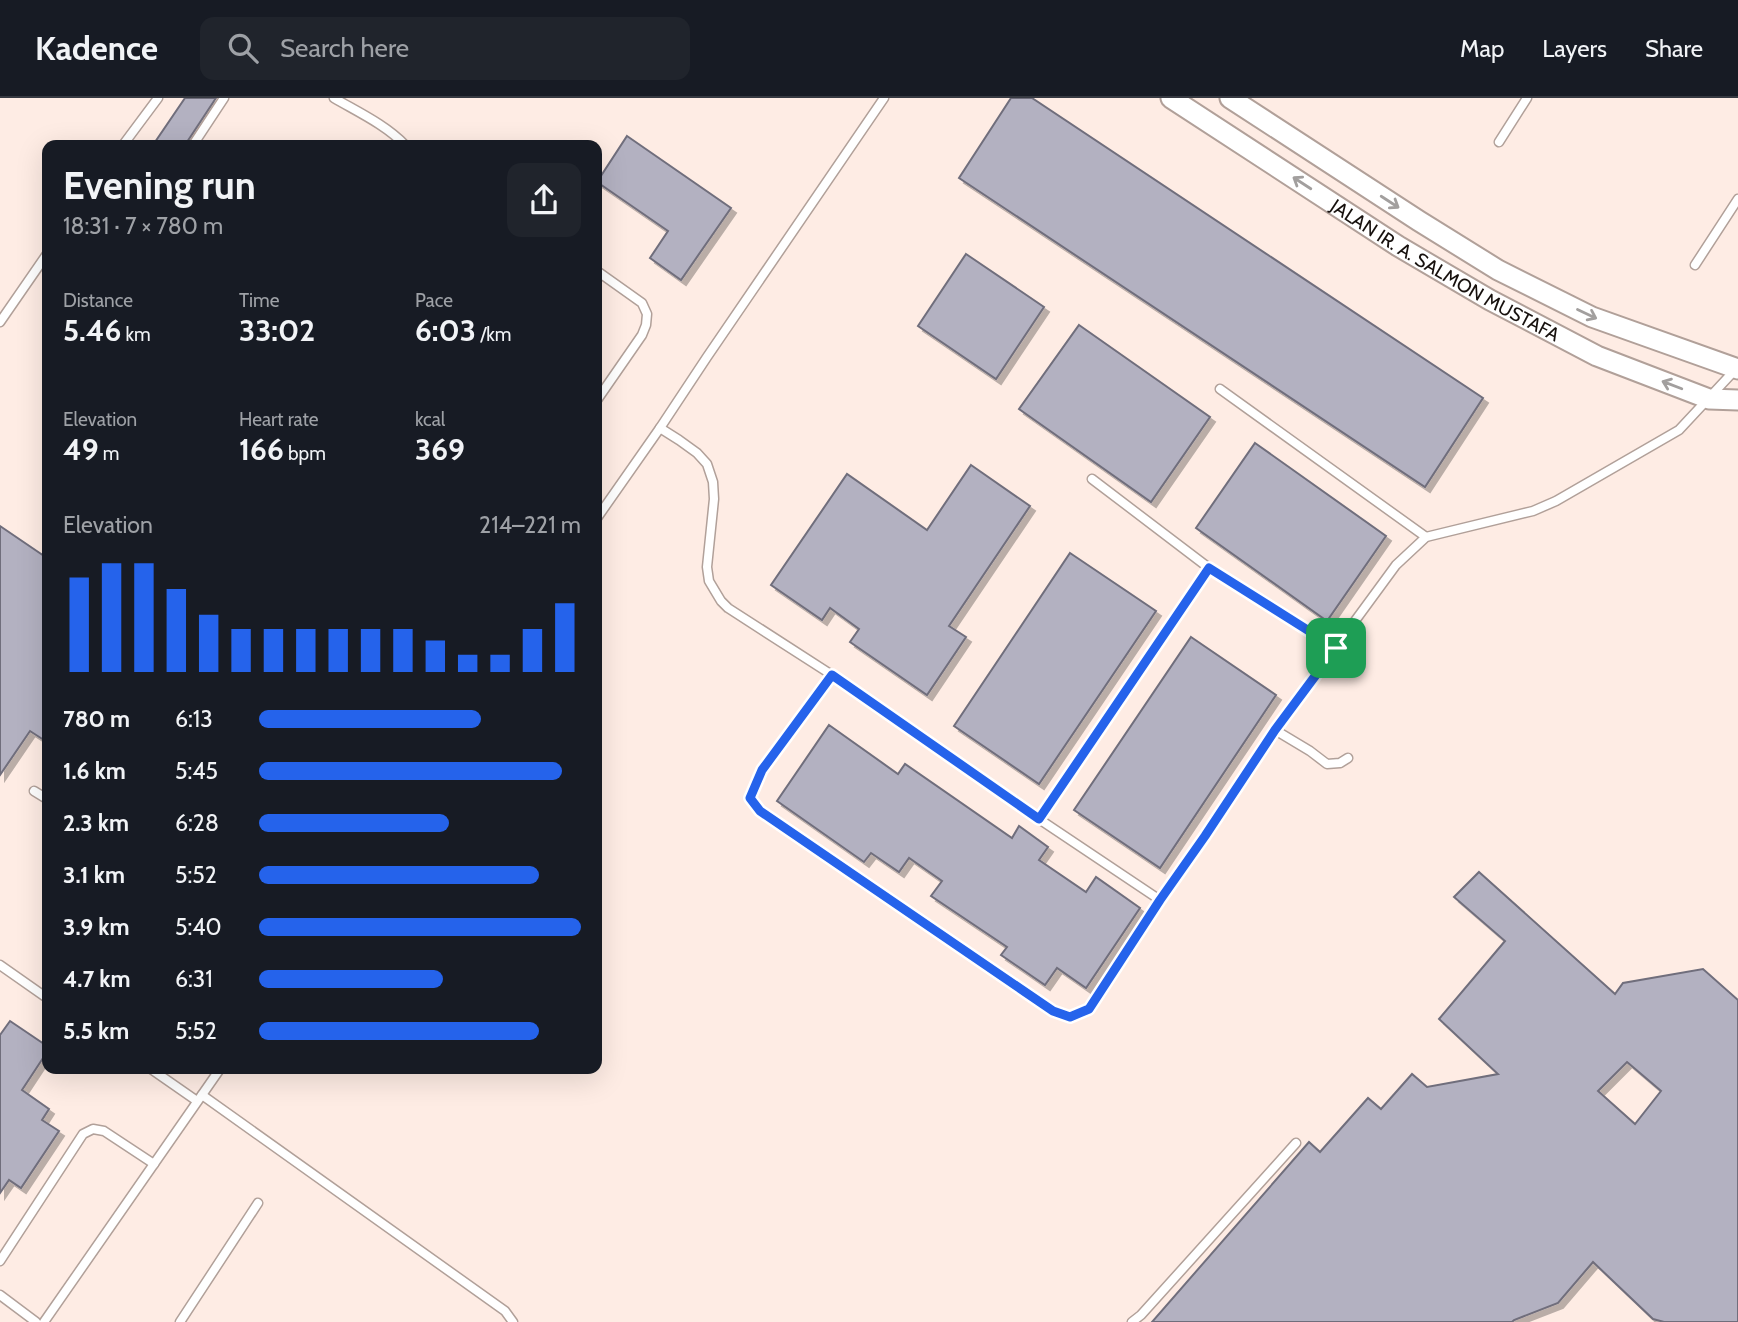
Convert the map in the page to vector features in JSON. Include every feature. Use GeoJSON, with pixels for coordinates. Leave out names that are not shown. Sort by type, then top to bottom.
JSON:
{"type":"FeatureCollection","features":[{"type":"Feature","properties":{"kind":"street","name":"JALAN IR. A. SALMON MUSTAFA"},"geometry":{"type":"LineString","coordinates":[[1171,98],[1398,246],[1490,300],[1597,356],[1709,399],[1738,400]]}},
{"type":"Feature","properties":{"kind":"street","name":"JALAN IR. A. SALMON MUSTAFA"},"geometry":{"type":"LineString","coordinates":[[1230,98],[1498,270],[1592,317],[1737,369]]}},
{"type":"Feature","properties":{"kind":"lane"},"geometry":{"type":"LineString","coordinates":[[127,140],[158,98]]}},
{"type":"Feature","properties":{"kind":"lane"},"geometry":{"type":"LineString","coordinates":[[196,140],[224,98]]}},
{"type":"Feature","properties":{"kind":"lane"},"geometry":{"type":"LineString","coordinates":[[334,98],[400,140]]}},
{"type":"Feature","properties":{"kind":"lane"},"geometry":{"type":"LineString","coordinates":[[602,511],[884,98]]}},
{"type":"Feature","properties":{"kind":"lane"},"geometry":{"type":"LineString","coordinates":[[1499,142],[1527,98]]}},
{"type":"Feature","properties":{"kind":"lane"},"geometry":{"type":"LineString","coordinates":[[1695,265],[1738,199]]}},
{"type":"Feature","properties":{"kind":"lane"},"geometry":{"type":"LineString","coordinates":[[0,322],[42,261]]}},
{"type":"Feature","properties":{"kind":"lane"},"geometry":{"type":"LineString","coordinates":[[602,275],[642,303],[647,314],[642,334],[602,393]]}},
{"type":"Feature","properties":{"kind":"lane"},"geometry":{"type":"LineString","coordinates":[[832,675],[762,770],[750,798],[760,811],[1053,1011],[1070,1017],[1089,1009],[1275,730],[1396,565],[1426,537],[1533,511],[1556,501],[1679,430],[1737,369]]}},
{"type":"Feature","properties":{"kind":"lane"},"geometry":{"type":"LineString","coordinates":[[1220,389],[1426,537]]}},
{"type":"Feature","properties":{"kind":"lane"},"geometry":{"type":"LineString","coordinates":[[660,428],[697,453],[707,464],[713,481],[714,499],[707,567],[709,581],[728,608],[832,675],[1160,900]]}},
{"type":"Feature","properties":{"kind":"lane"},"geometry":{"type":"LineString","coordinates":[[1093,479],[1209,568],[1336,648]]}},
{"type":"Feature","properties":{"kind":"lane"},"geometry":{"type":"LineString","coordinates":[[1039,819],[1209,568]]}},
{"type":"Feature","properties":{"kind":"lane"},"geometry":{"type":"LineString","coordinates":[[1275,730],[1327,764],[1340,764],[1348,758]]}},
{"type":"Feature","properties":{"kind":"lane"},"geometry":{"type":"LineString","coordinates":[[34,791],[42,796]]}},
{"type":"Feature","properties":{"kind":"lane"},"geometry":{"type":"LineString","coordinates":[[0,965],[42,994]]}},
{"type":"Feature","properties":{"kind":"lane"},"geometry":{"type":"LineString","coordinates":[[159,1074],[200,1098],[505,1311],[513,1322]]}},
{"type":"Feature","properties":{"kind":"lane"},"geometry":{"type":"LineString","coordinates":[[44,1322],[217,1074]]}},
{"type":"Feature","properties":{"kind":"lane"},"geometry":{"type":"LineString","coordinates":[[0,1261],[83,1134],[93,1129],[104,1131],[154,1164]]}},
{"type":"Feature","properties":{"kind":"lane"},"geometry":{"type":"LineString","coordinates":[[1132,1322],[1296,1143]]}},
{"type":"Feature","properties":{"kind":"lane"},"geometry":{"type":"LineString","coordinates":[[180,1322],[258,1203]]}},
{"type":"Feature","properties":{"kind":"lane"},"geometry":{"type":"LineString","coordinates":[[0,1295],[36,1322]]}},
{"type":"Feature","properties":{"kind":"building"},"geometry":{"type":"Polygon","coordinates":[[[185,98],[216,98],[188,140],[156,140],[185,98]]]}},
{"type":"Feature","properties":{"kind":"building"},"geometry":{"type":"Polygon","coordinates":[[[1011,98],[1032,98],[1483,398],[1425,487],[959,178],[1011,98]]]}},
{"type":"Feature","properties":{"kind":"building"},"geometry":{"type":"Polygon","coordinates":[[[627,136],[731,208],[681,280],[650,258],[668,231],[602,185],[602,174],[627,136]]]}},
{"type":"Feature","properties":{"kind":"building"},"geometry":{"type":"Polygon","coordinates":[[[966,254],[1044,307],[996,379],[918,326],[966,254]]]}},
{"type":"Feature","properties":{"kind":"building"},"geometry":{"type":"Polygon","coordinates":[[[1079,325],[1210,417],[1151,502],[1019,409],[1079,325]]]}},
{"type":"Feature","properties":{"kind":"building"},"geometry":{"type":"Polygon","coordinates":[[[1255,443],[1386,536],[1327,621],[1196,528],[1255,443]]]}},
{"type":"Feature","properties":{"kind":"building"},"geometry":{"type":"Polygon","coordinates":[[[971,465],[1030,506],[949,626],[966,637],[927,695],[850,642],[859,629],[830,608],[822,620],[771,585],[847,474],[927,530],[971,465]]]}},
{"type":"Feature","properties":{"kind":"building"},"geometry":{"type":"Polygon","coordinates":[[[0,526],[42,555],[42,739],[30,731],[0,775],[0,526]]]}},
{"type":"Feature","properties":{"kind":"building"},"geometry":{"type":"Polygon","coordinates":[[[1070,553],[1156,611],[1039,784],[954,726],[1070,553]]]}},
{"type":"Feature","properties":{"kind":"building"},"geometry":{"type":"Polygon","coordinates":[[[1191,637],[1276,695],[1160,868],[1074,810],[1191,637]]]}},
{"type":"Feature","properties":{"kind":"building"},"geometry":{"type":"Polygon","coordinates":[[[829,725],[898,774],[905,764],[1012,838],[1019,826],[1048,847],[1039,860],[1086,892],[1096,877],[1140,908],[1086,988],[1057,968],[1045,985],[1001,955],[1007,947],[931,896],[942,881],[909,858],[899,872],[871,853],[864,862],[777,801],[829,725]]]}},
{"type":"Feature","properties":{"kind":"building"},"geometry":{"type":"Polygon","coordinates":[[[1479,872],[1615,994],[1623,983],[1703,969],[1738,1000],[1738,1322],[1664,1322],[1653,1319],[1593,1262],[1558,1303],[1512,1322],[1152,1322],[1309,1142],[1320,1152],[1368,1098],[1381,1109],[1412,1074],[1427,1087],[1498,1074],[1439,1019],[1505,941],[1454,897],[1479,872]],[[1627,1062],[1598,1091],[1635,1124],[1661,1091],[1627,1062]]]}},
{"type":"Feature","properties":{"kind":"building"},"geometry":{"type":"Polygon","coordinates":[[[10,1021],[42,1043],[42,1060],[22,1090],[49,1109],[42,1120],[59,1131],[21,1188],[9,1180],[0,1193],[0,1035],[10,1021]]]}},
{"type":"Feature","properties":{"kind":"route"},"geometry":{"type":"LineString","coordinates":[[1209,568],[1336,648],[1275,730],[1089,1009],[1070,1017],[1053,1011],[760,811],[750,798],[762,770],[832,675],[1039,819],[1209,568]]}}]}
